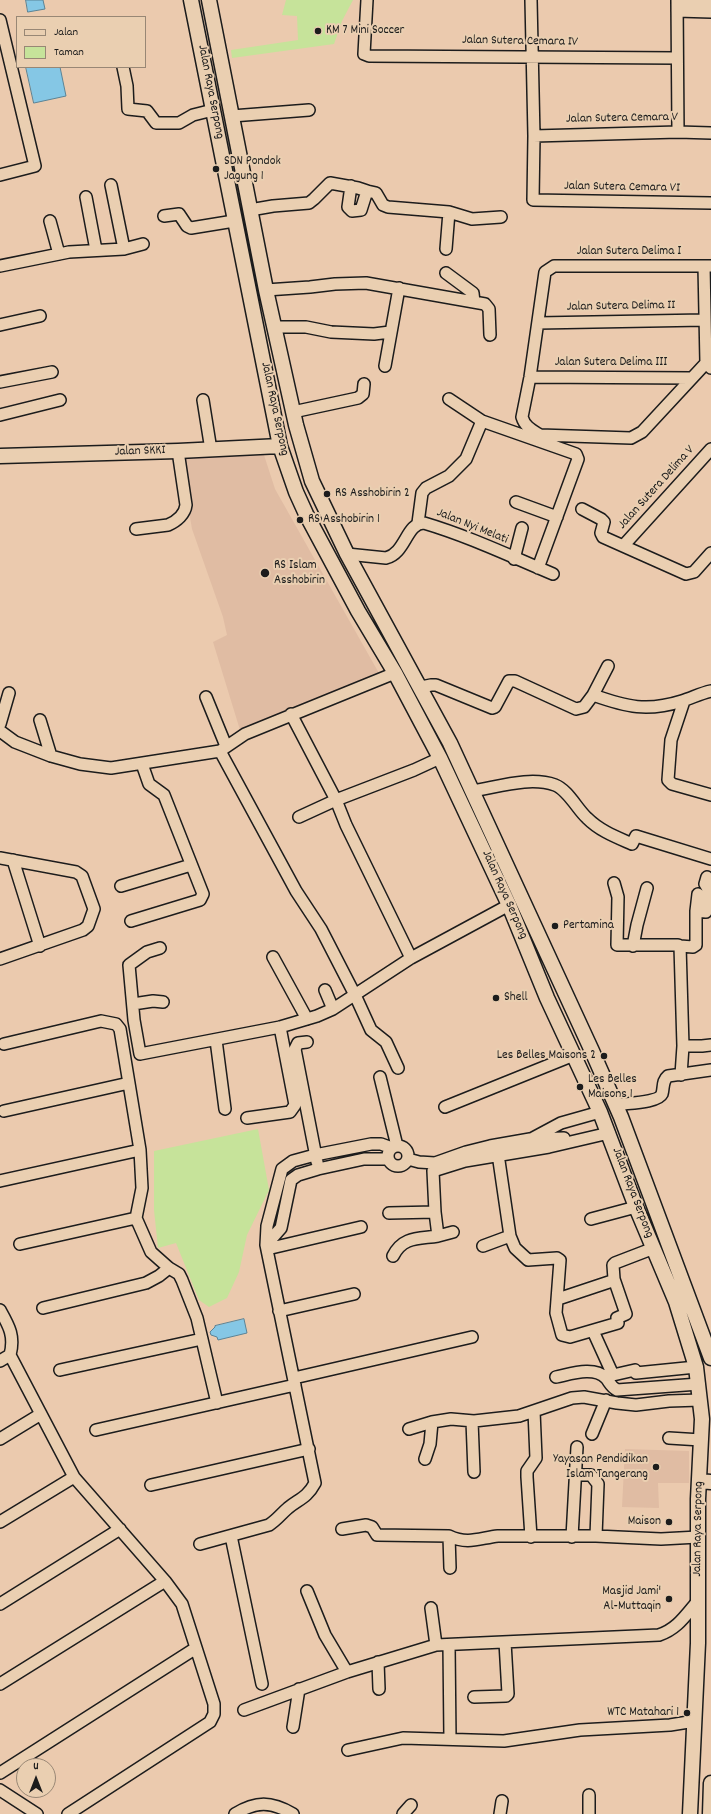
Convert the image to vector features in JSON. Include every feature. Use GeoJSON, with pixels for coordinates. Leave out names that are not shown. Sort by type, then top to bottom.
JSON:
{"type":"FeatureCollection","features":[{"type":"Feature","properties":{"kind":"main road","name":"Jalan Raya Serpong"},"geometry":{"type":"LineString","coordinates":[[191,0],[280,446],[296,492],[306,514],[340,577],[395,673],[440,758],[509,905],[547,998],[608,1131],[636,1207],[676,1302],[696,1367],[702,1419],[701,1440],[705,1482],[698,1538],[698,1643],[690,1814]]}},
{"type":"Feature","properties":{"kind":"main road","name":"Jalan Raya Serpong"},"geometry":{"type":"LineString","coordinates":[[210,0],[266,290],[293,412],[312,481],[347,554],[450,743],[616,1105],[711,1358]]}},
{"type":"Feature","properties":{"kind":"main road","name":"Jalan SKKI"},"geometry":{"type":"LineString","coordinates":[[0,456],[211,450],[280,446]]}},
{"type":"Feature","properties":{"kind":"main road"},"geometry":{"type":"LineString","coordinates":[[340,577],[356,571]]}},
{"type":"Feature","properties":{"kind":"main road"},"geometry":{"type":"LineString","coordinates":[[620,1164],[637,1159]]}},
{"type":"Feature","properties":{"kind":"main road"},"geometry":{"type":"LineString","coordinates":[[710,1814],[711,1782]]}},
{"type":"Feature","properties":{"kind":"street","name":"Jalan Sutera Cemara IV"},"geometry":{"type":"LineString","coordinates":[[367,0],[364,54],[369,56],[676,58]]}},
{"type":"Feature","properties":{"kind":"street"},"geometry":{"type":"LineString","coordinates":[[531,0],[534,136]]}},
{"type":"Feature","properties":{"kind":"street"},"geometry":{"type":"LineString","coordinates":[[677,4],[711,3]]}},
{"type":"Feature","properties":{"kind":"street"},"geometry":{"type":"LineString","coordinates":[[677,4],[711,12]]}},
{"type":"Feature","properties":{"kind":"street"},"geometry":{"type":"LineString","coordinates":[[677,4],[676,58],[678,132]]}},
{"type":"Feature","properties":{"kind":"street"},"geometry":{"type":"LineString","coordinates":[[0,20],[35,166],[0,175]]}},
{"type":"Feature","properties":{"kind":"street"},"geometry":{"type":"LineString","coordinates":[[123,68],[127,86],[128,109],[146,111],[156,123],[179,122],[186,118],[213,110]]}},
{"type":"Feature","properties":{"kind":"street"},"geometry":{"type":"LineString","coordinates":[[232,116],[309,110]]}},
{"type":"Feature","properties":{"kind":"street","name":"Jalan Sutera Cemara V"},"geometry":{"type":"LineString","coordinates":[[534,136],[678,132],[711,133]]}},
{"type":"Feature","properties":{"kind":"street","name":"Jalan Sutera Cemara VI"},"geometry":{"type":"LineString","coordinates":[[534,136],[533,200],[711,203]]}},
{"type":"Feature","properties":{"kind":"street"},"geometry":{"type":"LineString","coordinates":[[250,210],[309,203],[330,183],[351,186],[376,193],[383,205],[388,207],[449,212],[472,220],[501,217]]}},
{"type":"Feature","properties":{"kind":"street"},"geometry":{"type":"LineString","coordinates":[[111,185],[124,249]]}},
{"type":"Feature","properties":{"kind":"street"},"geometry":{"type":"LineString","coordinates":[[351,186],[348,207],[352,211],[361,210],[367,191]]}},
{"type":"Feature","properties":{"kind":"street"},"geometry":{"type":"LineString","coordinates":[[86,197],[96,250]]}},
{"type":"Feature","properties":{"kind":"street"},"geometry":{"type":"LineString","coordinates":[[446,249],[449,212]]}},
{"type":"Feature","properties":{"kind":"street"},"geometry":{"type":"LineString","coordinates":[[164,216],[179,214],[187,226],[191,228],[234,221]]}},
{"type":"Feature","properties":{"kind":"street"},"geometry":{"type":"LineString","coordinates":[[50,221],[59,254]]}},
{"type":"Feature","properties":{"kind":"street"},"geometry":{"type":"LineString","coordinates":[[0,266],[59,254],[124,249],[143,244]]}},
{"type":"Feature","properties":{"kind":"street","name":"Jalan Sutera Delima I"},"geometry":{"type":"LineString","coordinates":[[538,323],[545,272],[554,266],[707,266]]}},
{"type":"Feature","properties":{"kind":"street"},"geometry":{"type":"LineString","coordinates":[[538,323],[522,417],[524,423],[540,435],[631,438],[642,432],[691,378],[708,366],[704,320],[707,266]]}},
{"type":"Feature","properties":{"kind":"street"},"geometry":{"type":"LineString","coordinates":[[446,273],[473,293],[474,302]]}},
{"type":"Feature","properties":{"kind":"street"},"geometry":{"type":"LineString","coordinates":[[266,290],[366,283],[485,304],[490,309],[490,335]]}},
{"type":"Feature","properties":{"kind":"street"},"geometry":{"type":"LineString","coordinates":[[385,366],[399,288]]}},
{"type":"Feature","properties":{"kind":"street"},"geometry":{"type":"LineString","coordinates":[[0,325],[40,316]]}},
{"type":"Feature","properties":{"kind":"street","name":"Jalan Sutera Delima II"},"geometry":{"type":"LineString","coordinates":[[538,323],[704,320]]}},
{"type":"Feature","properties":{"kind":"street"},"geometry":{"type":"LineString","coordinates":[[274,327],[306,327],[331,332],[374,334],[390,332]]}},
{"type":"Feature","properties":{"kind":"street"},"geometry":{"type":"LineString","coordinates":[[0,382],[52,372]]}},
{"type":"Feature","properties":{"kind":"street","name":"Jalan Sutera Delima III"},"geometry":{"type":"LineString","coordinates":[[530,377],[691,378]]}},
{"type":"Feature","properties":{"kind":"street"},"geometry":{"type":"LineString","coordinates":[[293,412],[358,398],[363,394],[364,384]]}},
{"type":"Feature","properties":{"kind":"street"},"geometry":{"type":"LineString","coordinates":[[449,399],[482,421],[576,454],[578,459],[538,568]]}},
{"type":"Feature","properties":{"kind":"street"},"geometry":{"type":"LineString","coordinates":[[0,414],[60,400]]}},
{"type":"Feature","properties":{"kind":"street"},"geometry":{"type":"LineString","coordinates":[[203,400],[211,450]]}},
{"type":"Feature","properties":{"kind":"street"},"geometry":{"type":"LineString","coordinates":[[418,523],[422,493],[426,488],[449,476],[466,459],[482,421]]}},
{"type":"Feature","properties":{"kind":"street","name":"Jalan Sutera Delima V"},"geometry":{"type":"LineString","coordinates":[[624,545],[711,449]]}},
{"type":"Feature","properties":{"kind":"street"},"geometry":{"type":"LineString","coordinates":[[136,529],[168,525],[173,523],[184,513],[186,504],[178,451]]}},
{"type":"Feature","properties":{"kind":"street"},"geometry":{"type":"LineString","coordinates":[[516,502],[557,517]]}},
{"type":"Feature","properties":{"kind":"street"},"geometry":{"type":"LineString","coordinates":[[582,509],[602,519],[604,522],[601,532],[603,537],[624,545],[686,574],[694,572],[711,553]]}},
{"type":"Feature","properties":{"kind":"street","name":"Jalan Nyi Melati"},"geometry":{"type":"LineString","coordinates":[[347,554],[386,558],[392,557],[402,547],[414,525],[424,523],[456,533],[552,574]]}},
{"type":"Feature","properties":{"kind":"street"},"geometry":{"type":"LineString","coordinates":[[514,559],[522,528]]}},
{"type":"Feature","properties":{"kind":"street"},"geometry":{"type":"LineString","coordinates":[[421,688],[431,684],[436,685],[489,708],[495,707],[509,682],[515,681],[576,709],[584,707],[608,666]]}},
{"type":"Feature","properties":{"kind":"street"},"geometry":{"type":"LineString","coordinates":[[0,731],[15,742],[51,756],[96,767],[111,768],[142,764],[223,749],[245,734],[395,673]]}},
{"type":"Feature","properties":{"kind":"street"},"geometry":{"type":"LineString","coordinates":[[592,694],[616,703],[643,708],[658,707],[684,701],[711,691]]}},
{"type":"Feature","properties":{"kind":"street"},"geometry":{"type":"LineString","coordinates":[[0,724],[9,694]]}},
{"type":"Feature","properties":{"kind":"street"},"geometry":{"type":"LineString","coordinates":[[206,697],[223,749],[296,891],[321,929],[371,1030],[386,1042],[398,1068]]}},
{"type":"Feature","properties":{"kind":"street"},"geometry":{"type":"LineString","coordinates":[[684,701],[671,740],[668,780],[672,784],[711,795]]}},
{"type":"Feature","properties":{"kind":"street"},"geometry":{"type":"LineString","coordinates":[[292,714],[336,800],[346,825],[411,958]]}},
{"type":"Feature","properties":{"kind":"street"},"geometry":{"type":"LineString","coordinates":[[40,720],[51,756]]}},
{"type":"Feature","properties":{"kind":"street"},"geometry":{"type":"LineString","coordinates":[[299,817],[336,800],[414,770],[440,758]]}},
{"type":"Feature","properties":{"kind":"street"},"geometry":{"type":"LineString","coordinates":[[131,921],[200,900],[202,894],[201,887],[164,795],[149,784],[142,764]]}},
{"type":"Feature","properties":{"kind":"street"},"geometry":{"type":"LineString","coordinates":[[472,791],[527,782],[542,782],[556,786],[566,794],[588,819],[602,831],[616,838],[632,844],[636,836],[711,859]]}},
{"type":"Feature","properties":{"kind":"street"},"geometry":{"type":"LineString","coordinates":[[0,858],[76,872],[82,876],[94,909],[90,922],[86,928],[0,960]]}},
{"type":"Feature","properties":{"kind":"street"},"geometry":{"type":"LineString","coordinates":[[13,860],[40,946]]}},
{"type":"Feature","properties":{"kind":"street"},"geometry":{"type":"LineString","coordinates":[[121,886],[191,865]]}},
{"type":"Feature","properties":{"kind":"street"},"geometry":{"type":"LineString","coordinates":[[696,911],[706,912],[708,889],[705,884],[707,877]]}},
{"type":"Feature","properties":{"kind":"street"},"geometry":{"type":"LineString","coordinates":[[614,883],[618,897],[617,945],[678,945],[693,947],[696,945],[696,911],[698,894]]}},
{"type":"Feature","properties":{"kind":"street"},"geometry":{"type":"LineString","coordinates":[[633,946],[647,888]]}},
{"type":"Feature","properties":{"kind":"street"},"geometry":{"type":"LineString","coordinates":[[160,948],[147,952],[129,965],[140,1054],[280,1027],[333,1009],[411,958],[509,905]]}},
{"type":"Feature","properties":{"kind":"street"},"geometry":{"type":"LineString","coordinates":[[680,946],[683,1046],[681,1075]]}},
{"type":"Feature","properties":{"kind":"street"},"geometry":{"type":"LineString","coordinates":[[273,957],[307,1019]]}},
{"type":"Feature","properties":{"kind":"street"},"geometry":{"type":"LineString","coordinates":[[325,990],[333,1009]]}},
{"type":"Feature","properties":{"kind":"street"},"geometry":{"type":"LineString","coordinates":[[133,1004],[153,1001],[163,1002]]}},
{"type":"Feature","properties":{"kind":"street"},"geometry":{"type":"LineString","coordinates":[[4,1044],[101,1021],[108,1021],[116,1024],[120,1029],[140,1150],[142,1188],[136,1218],[151,1252],[169,1268],[179,1274],[182,1280],[197,1318],[217,1403]]}},
{"type":"Feature","properties":{"kind":"street"},"geometry":{"type":"LineString","coordinates":[[247,1118],[290,1112],[295,1105],[280,1027]]}},
{"type":"Feature","properties":{"kind":"street"},"geometry":{"type":"LineString","coordinates":[[216,1040],[225,1109]]}},
{"type":"Feature","properties":{"kind":"street"},"geometry":{"type":"LineString","coordinates":[[307,1042],[298,1043],[295,1049],[318,1169]]}},
{"type":"Feature","properties":{"kind":"street"},"geometry":{"type":"LineString","coordinates":[[683,1046],[711,1045]]}},
{"type":"Feature","properties":{"kind":"street"},"geometry":{"type":"LineString","coordinates":[[445,1106],[574,1055]]}},
{"type":"Feature","properties":{"kind":"street"},"geometry":{"type":"LineString","coordinates":[[616,1105],[656,1099],[662,1093],[667,1077],[711,1070]]}},
{"type":"Feature","properties":{"kind":"street"},"geometry":{"type":"LineString","coordinates":[[380,1077],[394,1147]]}},
{"type":"Feature","properties":{"kind":"street"},"geometry":{"type":"LineString","coordinates":[[4,1111],[129,1083]]}},
{"type":"Feature","properties":{"kind":"street"},"geometry":{"type":"LineString","coordinates":[[530,1139],[561,1123],[600,1112]]}},
{"type":"Feature","properties":{"kind":"street"},"geometry":{"type":"LineString","coordinates":[[408,1159],[419,1162],[435,1163],[466,1152],[530,1139],[567,1138],[608,1131]]}},
{"type":"Feature","properties":{"kind":"street"},"geometry":{"type":"LineString","coordinates":[[438,1236],[433,1171],[465,1161],[498,1154],[549,1147],[608,1131]]}},
{"type":"Feature","properties":{"kind":"street"},"geometry":{"type":"LineString","coordinates":[[200,1544],[269,1525],[311,1491],[315,1483],[267,1247],[267,1226],[282,1169],[293,1161],[371,1144],[381,1144],[394,1147],[405,1150],[408,1154],[408,1159],[406,1163],[397,1167],[393,1166],[388,1159],[388,1152],[394,1147]]}},
{"type":"Feature","properties":{"kind":"street"},"geometry":{"type":"LineString","coordinates":[[0,1181],[140,1150]]}},
{"type":"Feature","properties":{"kind":"street"},"geometry":{"type":"LineString","coordinates":[[498,1154],[510,1236],[515,1248],[528,1260],[557,1258],[560,1260],[556,1313],[562,1335],[570,1337],[618,1323],[617,1318],[626,1314],[614,1279],[613,1265],[614,1263],[654,1248]]}},
{"type":"Feature","properties":{"kind":"street"},"geometry":{"type":"LineString","coordinates":[[267,1247],[281,1228],[292,1180],[298,1175],[364,1159],[388,1159]]}},
{"type":"Feature","properties":{"kind":"street"},"geometry":{"type":"LineString","coordinates":[[591,1219],[636,1207]]}},
{"type":"Feature","properties":{"kind":"street"},"geometry":{"type":"LineString","coordinates":[[389,1213],[435,1212]]}},
{"type":"Feature","properties":{"kind":"street"},"geometry":{"type":"LineString","coordinates":[[20,1244],[136,1218]]}},
{"type":"Feature","properties":{"kind":"street"},"geometry":{"type":"LineString","coordinates":[[267,1247],[361,1227]]}},
{"type":"Feature","properties":{"kind":"street"},"geometry":{"type":"LineString","coordinates":[[393,1256],[400,1244],[411,1240],[453,1232]]}},
{"type":"Feature","properties":{"kind":"street"},"geometry":{"type":"LineString","coordinates":[[483,1246],[510,1236]]}},
{"type":"Feature","properties":{"kind":"street"},"geometry":{"type":"LineString","coordinates":[[43,1308],[146,1284],[169,1268]]}},
{"type":"Feature","properties":{"kind":"street"},"geometry":{"type":"LineString","coordinates":[[558,1299],[604,1284],[614,1279]]}},
{"type":"Feature","properties":{"kind":"street"},"geometry":{"type":"LineString","coordinates":[[279,1311],[354,1294]]}},
{"type":"Feature","properties":{"kind":"street"},"geometry":{"type":"LineString","coordinates":[[0,1310],[11,1330],[13,1337],[10,1355],[74,1477],[165,1581],[182,1604],[214,1704],[214,1714],[210,1722],[68,1814]]}},
{"type":"Feature","properties":{"kind":"street"},"geometry":{"type":"LineString","coordinates":[[593,1331],[613,1375],[635,1370],[636,1373],[696,1367]]}},
{"type":"Feature","properties":{"kind":"street"},"geometry":{"type":"LineString","coordinates":[[96,1430],[217,1403],[472,1337]]}},
{"type":"Feature","properties":{"kind":"street"},"geometry":{"type":"LineString","coordinates":[[60,1370],[202,1338]]}},
{"type":"Feature","properties":{"kind":"street"},"geometry":{"type":"LineString","coordinates":[[0,1361],[10,1355]]}},
{"type":"Feature","properties":{"kind":"street"},"geometry":{"type":"LineString","coordinates":[[556,1377],[586,1372],[595,1373],[607,1379],[610,1385],[617,1390],[699,1384]]}},
{"type":"Feature","properties":{"kind":"street"},"geometry":{"type":"LineString","coordinates":[[409,1429],[432,1422],[455,1418],[472,1421],[519,1416],[572,1398],[584,1397],[636,1405],[669,1400],[700,1400]]}},
{"type":"Feature","properties":{"kind":"street"},"geometry":{"type":"LineString","coordinates":[[592,1434],[606,1400]]}},
{"type":"Feature","properties":{"kind":"street"},"geometry":{"type":"LineString","coordinates":[[531,1537],[527,1471],[536,1458],[534,1412]]}},
{"type":"Feature","properties":{"kind":"street"},"geometry":{"type":"LineString","coordinates":[[0,1439],[41,1414]]}},
{"type":"Feature","properties":{"kind":"street"},"geometry":{"type":"LineString","coordinates":[[472,1421],[474,1472]]}},
{"type":"Feature","properties":{"kind":"street"},"geometry":{"type":"LineString","coordinates":[[425,1459],[430,1444],[432,1422]]}},
{"type":"Feature","properties":{"kind":"street"},"geometry":{"type":"LineString","coordinates":[[669,1438],[701,1440]]}},
{"type":"Feature","properties":{"kind":"street"},"geometry":{"type":"LineString","coordinates":[[572,1537],[577,1475],[577,1447]]}},
{"type":"Feature","properties":{"kind":"street"},"geometry":{"type":"LineString","coordinates":[[151,1485],[309,1449]]}},
{"type":"Feature","properties":{"kind":"street"},"geometry":{"type":"LineString","coordinates":[[577,1475],[591,1475],[598,1484],[596,1536]]}},
{"type":"Feature","properties":{"kind":"street"},"geometry":{"type":"LineString","coordinates":[[0,1522],[74,1477]]}},
{"type":"Feature","properties":{"kind":"street"},"geometry":{"type":"LineString","coordinates":[[342,1529],[366,1525],[372,1527],[377,1535],[449,1536],[460,1540],[480,1541],[488,1537],[498,1536],[596,1536],[661,1539],[698,1538]]}},
{"type":"Feature","properties":{"kind":"street"},"geometry":{"type":"LineString","coordinates":[[0,1604],[120,1529]]}},
{"type":"Feature","properties":{"kind":"street"},"geometry":{"type":"LineString","coordinates":[[231,1536],[262,1684]]}},
{"type":"Feature","properties":{"kind":"street"},"geometry":{"type":"LineString","coordinates":[[449,1536],[450,1568]]}},
{"type":"Feature","properties":{"kind":"street"},"geometry":{"type":"LineString","coordinates":[[0,1684],[165,1581]]}},
{"type":"Feature","properties":{"kind":"street"},"geometry":{"type":"LineString","coordinates":[[307,1591],[325,1635],[347,1672]]}},
{"type":"Feature","properties":{"kind":"street"},"geometry":{"type":"LineString","coordinates":[[244,1710],[347,1672],[436,1645],[659,1635],[670,1632],[675,1628],[698,1602]]}},
{"type":"Feature","properties":{"kind":"street"},"geometry":{"type":"LineString","coordinates":[[431,1608],[436,1645]]}},
{"type":"Feature","properties":{"kind":"street"},"geometry":{"type":"LineString","coordinates":[[474,1697],[506,1696],[508,1694],[505,1642]]}},
{"type":"Feature","properties":{"kind":"street"},"geometry":{"type":"LineString","coordinates":[[449,1645],[450,1739]]}},
{"type":"Feature","properties":{"kind":"street"},"geometry":{"type":"LineString","coordinates":[[0,1773],[196,1648]]}},
{"type":"Feature","properties":{"kind":"street"},"geometry":{"type":"LineString","coordinates":[[378,1662],[379,1689]]}},
{"type":"Feature","properties":{"kind":"street"},"geometry":{"type":"LineString","coordinates":[[293,1727],[299,1689]]}},
{"type":"Feature","properties":{"kind":"street"},"geometry":{"type":"LineString","coordinates":[[348,1750],[403,1738],[504,1741],[580,1730],[670,1725],[694,1721]]}},
{"type":"Feature","properties":{"kind":"street"},"geometry":{"type":"LineString","coordinates":[[0,1790],[37,1814]]}},
{"type":"Feature","properties":{"kind":"street"},"geometry":{"type":"LineString","coordinates":[[589,1795],[589,1814]]}},
{"type":"Feature","properties":{"kind":"street"},"geometry":{"type":"LineString","coordinates":[[500,1814],[502,1801]]}},
{"type":"Feature","properties":{"kind":"street"},"geometry":{"type":"LineString","coordinates":[[235,1814],[248,1806],[265,1803],[283,1808],[293,1814]]}},
{"type":"Feature","properties":{"kind":"shaded area","name":"RS Islam Asshobirin"},"geometry":{"type":"Polygon","coordinates":[[[264,455],[275,489],[380,675],[240,730],[213,642],[227,635],[223,617],[192,529],[180,459],[264,455]]]}},
{"type":"Feature","properties":{"kind":"shaded area","name":"Yayasan Pendidikan Islam Tangerang"},"geometry":{"type":"Polygon","coordinates":[[[625,1449],[689,1451],[689,1483],[658,1483],[659,1508],[622,1507],[625,1449]]]}},
{"type":"Feature","properties":{"kind":"green space","name":"KM 7 Mini Soccer"},"geometry":{"type":"Polygon","coordinates":[[[286,0],[353,0],[342,21],[334,44],[232,58],[231,50],[298,40],[297,16],[282,15],[286,0]]]}},
{"type":"Feature","properties":{"kind":"green space"},"geometry":{"type":"Polygon","coordinates":[[[258,1129],[269,1190],[247,1235],[239,1272],[227,1298],[209,1307],[199,1300],[176,1243],[158,1248],[154,1210],[154,1151],[258,1129]]]}},
{"type":"Feature","properties":{"kind":"water"},"geometry":{"type":"Polygon","coordinates":[[[26,0],[43,0],[45,9],[28,12],[26,0]]]}},
{"type":"Feature","properties":{"kind":"water"},"geometry":{"type":"Polygon","coordinates":[[[26,68],[60,68],[66,96],[34,103],[26,68]]]}},
{"type":"Feature","properties":{"kind":"water"},"geometry":{"type":"Polygon","coordinates":[[[244,1319],[247,1333],[218,1340],[217,1337],[211,1335],[210,1332],[215,1326],[244,1319]]]}},
{"type":"Feature","properties":{"kind":"place","name":"KM 7 Mini Soccer"},"geometry":{"type":"Point","coordinates":[318,31]}},
{"type":"Feature","properties":{"kind":"place","name":"SDN Pondok Jagung 1"},"geometry":{"type":"Point","coordinates":[216,169]}},
{"type":"Feature","properties":{"kind":"place","name":"RS Asshobirin 2"},"geometry":{"type":"Point","coordinates":[327,494]}},
{"type":"Feature","properties":{"kind":"place","name":"RS Asshobirin 1"},"geometry":{"type":"Point","coordinates":[300,520]}},
{"type":"Feature","properties":{"kind":"place","name":"RS Islam Asshobirin"},"geometry":{"type":"Point","coordinates":[265,573]}},
{"type":"Feature","properties":{"kind":"place","name":"Pertamina"},"geometry":{"type":"Point","coordinates":[555,926]}},
{"type":"Feature","properties":{"kind":"place","name":"Shell"},"geometry":{"type":"Point","coordinates":[496,998]}},
{"type":"Feature","properties":{"kind":"place","name":"Les Belles Maisons 2"},"geometry":{"type":"Point","coordinates":[604,1056]}},
{"type":"Feature","properties":{"kind":"place","name":"Les Belles Maisons 1"},"geometry":{"type":"Point","coordinates":[580,1087]}},
{"type":"Feature","properties":{"kind":"place","name":"Yayasan Pendidikan Islam Tangerang"},"geometry":{"type":"Point","coordinates":[656,1467]}},
{"type":"Feature","properties":{"kind":"place","name":"Maison"},"geometry":{"type":"Point","coordinates":[669,1522]}},
{"type":"Feature","properties":{"kind":"place","name":"Masjid Jami' Al-Muttaqin"},"geometry":{"type":"Point","coordinates":[669,1599]}},
{"type":"Feature","properties":{"kind":"place","name":"WTC Matahari 1"},"geometry":{"type":"Point","coordinates":[687,1713]}}]}
